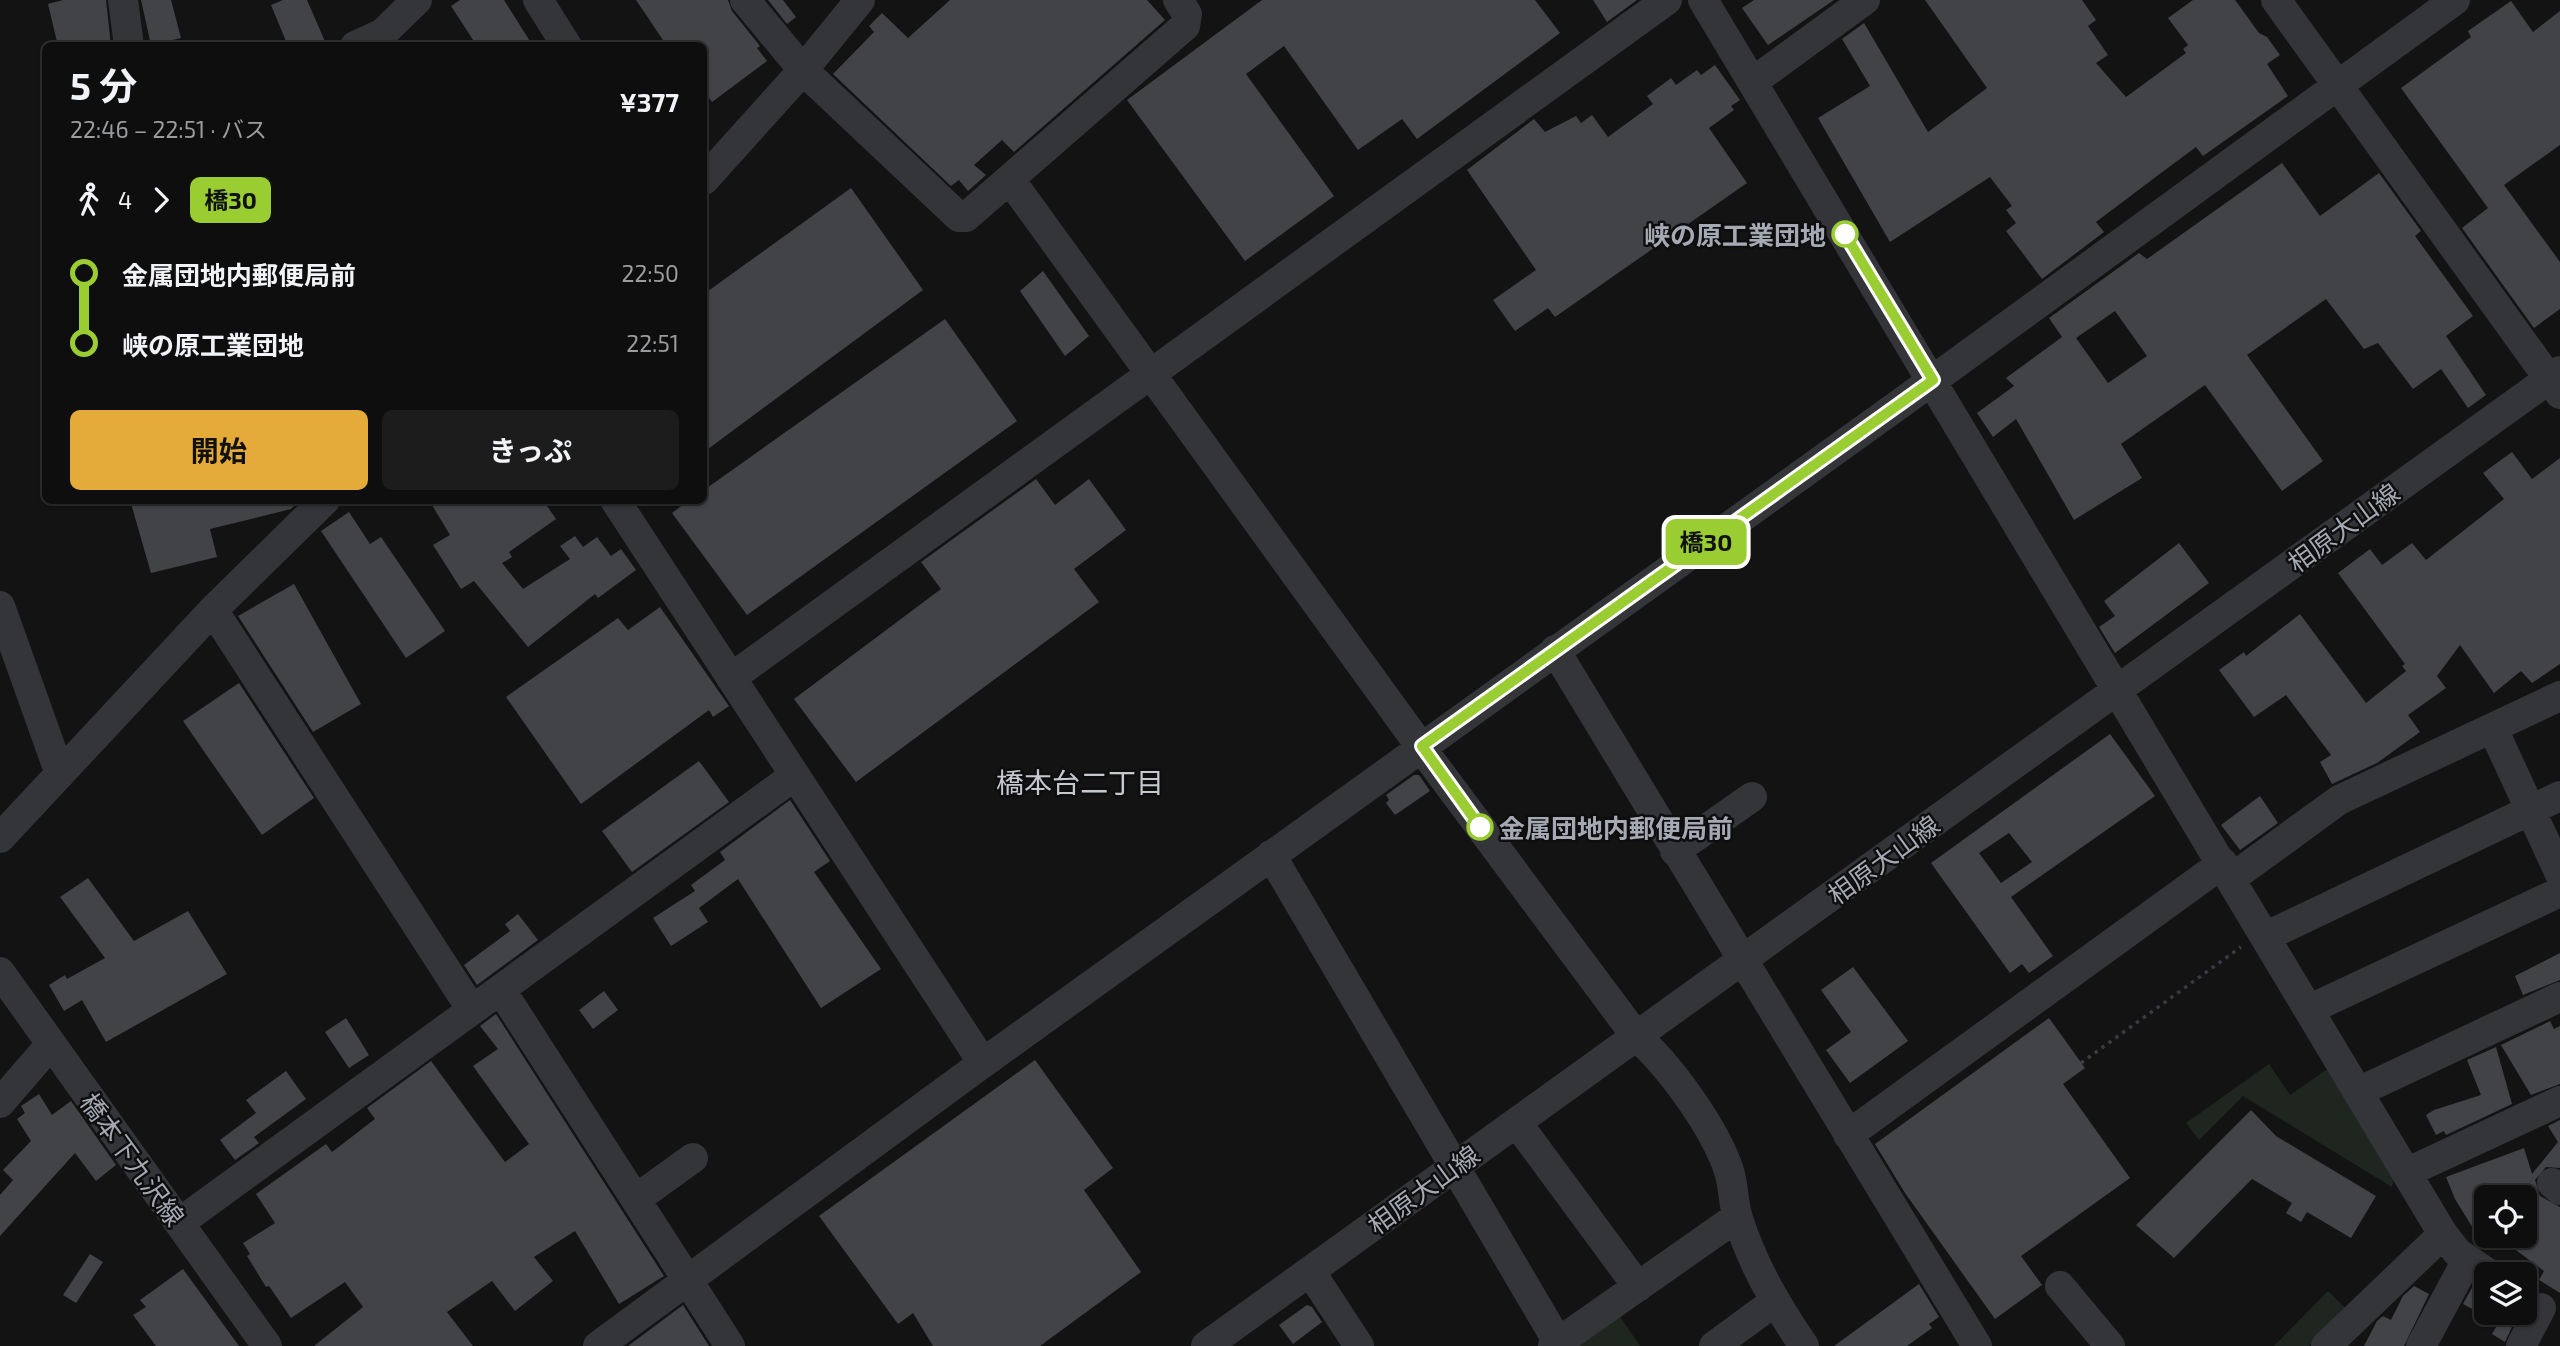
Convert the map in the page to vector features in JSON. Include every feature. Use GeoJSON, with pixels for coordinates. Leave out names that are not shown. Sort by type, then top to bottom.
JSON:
{"type":"FeatureCollection","features":[{"type":"Feature","properties":{"kind":"street"},"geometry":{"type":"LineString","coordinates":[[123,0],[128,42]]}},
{"type":"Feature","properties":{"kind":"street"},"geometry":{"type":"LineString","coordinates":[[364,42],[383,33],[417,0]]}},
{"type":"Feature","properties":{"kind":"street"},"geometry":{"type":"LineString","coordinates":[[538,0],[565,42]]}},
{"type":"Feature","properties":{"kind":"street"},"geometry":{"type":"LineString","coordinates":[[745,0],[803,71],[959,217],[966,217],[1011,181],[1185,26],[1187,14],[1178,0]]}},
{"type":"Feature","properties":{"kind":"street"},"geometry":{"type":"LineString","coordinates":[[707,177],[803,71],[860,0]]}},
{"type":"Feature","properties":{"kind":"street"},"geometry":{"type":"LineString","coordinates":[[731,678],[1149,372],[1667,0]]}},
{"type":"Feature","properties":{"kind":"street"},"geometry":{"type":"LineString","coordinates":[[1703,0],[2227,871],[2255,940],[2310,1010],[2443,1234],[2474,1263]]}},
{"type":"Feature","properties":{"kind":"street"},"geometry":{"type":"LineString","coordinates":[[1754,81],[1865,0]]}},
{"type":"Feature","properties":{"kind":"street"},"geometry":{"type":"LineString","coordinates":[[2276,0],[2556,381]]}},
{"type":"Feature","properties":{"kind":"street"},"geometry":{"type":"LineString","coordinates":[[598,1346],[983,1063],[1933,380],[2455,0]]}},
{"type":"Feature","properties":{"kind":"street"},"geometry":{"type":"LineString","coordinates":[[1011,181],[1422,746],[1636,1035],[1653,1051],[1714,1139],[1729,1170],[1737,1217],[1774,1302],[1804,1346]]}},
{"type":"Feature","properties":{"kind":"street","name":"相原大山線"},"geometry":{"type":"LineString","coordinates":[[1206,1346],[2117,690],[2556,381]]}},
{"type":"Feature","properties":{"kind":"street"},"geometry":{"type":"LineString","coordinates":[[0,838],[213,610],[321,504]]}},
{"type":"Feature","properties":{"kind":"street"},"geometry":{"type":"LineString","coordinates":[[618,504],[983,1063]]}},
{"type":"Feature","properties":{"kind":"street"},"geometry":{"type":"LineString","coordinates":[[0,606],[60,774]]}},
{"type":"Feature","properties":{"kind":"street"},"geometry":{"type":"LineString","coordinates":[[213,610],[472,1010]]}},
{"type":"Feature","properties":{"kind":"street"},"geometry":{"type":"LineString","coordinates":[[1555,650],[1741,961],[1977,1346]]}},
{"type":"Feature","properties":{"kind":"street"},"geometry":{"type":"LineString","coordinates":[[1848,1135],[2227,871],[2339,800],[2560,696]]}},
{"type":"Feature","properties":{"kind":"street"},"geometry":{"type":"LineString","coordinates":[[2493,729],[2560,874]]}},
{"type":"Feature","properties":{"kind":"street"},"geometry":{"type":"LineString","coordinates":[[179,1223],[794,776]]}},
{"type":"Feature","properties":{"kind":"street"},"geometry":{"type":"LineString","coordinates":[[2255,940],[2560,796]]}},
{"type":"Feature","properties":{"kind":"street"},"geometry":{"type":"LineString","coordinates":[[1675,851],[1752,797]]}},
{"type":"Feature","properties":{"kind":"street"},"geometry":{"type":"LineString","coordinates":[[1271,855],[1556,1344],[1737,1217]]}},
{"type":"Feature","properties":{"kind":"street"},"geometry":{"type":"LineString","coordinates":[[2310,1010],[2560,892]]}},
{"type":"Feature","properties":{"kind":"street","name":"橋本下九沢線"},"geometry":{"type":"LineString","coordinates":[[0,972],[263,1344]]}},
{"type":"Feature","properties":{"kind":"street"},"geometry":{"type":"LineString","coordinates":[[501,990],[730,1346]]}},
{"type":"Feature","properties":{"kind":"street"},"geometry":{"type":"LineString","coordinates":[[2360,1091],[2560,997]]}},
{"type":"Feature","properties":{"kind":"street"},"geometry":{"type":"LineString","coordinates":[[0,1103],[51,1044]]}},
{"type":"Feature","properties":{"kind":"street"},"geometry":{"type":"LineString","coordinates":[[2408,1172],[2560,1101]]}},
{"type":"Feature","properties":{"kind":"street"},"geometry":{"type":"LineString","coordinates":[[1517,1123],[1638,1287]]}},
{"type":"Feature","properties":{"kind":"street"},"geometry":{"type":"LineString","coordinates":[[636,1199],[693,1158]]}},
{"type":"Feature","properties":{"kind":"street"},"geometry":{"type":"LineString","coordinates":[[2326,1346],[2443,1234]]}},
{"type":"Feature","properties":{"kind":"street"},"geometry":{"type":"LineString","coordinates":[[1310,1272],[1359,1346]]}},
{"type":"Feature","properties":{"kind":"street"},"geometry":{"type":"LineString","coordinates":[[2421,1346],[2474,1273]]}},
{"type":"Feature","properties":{"kind":"street"},"geometry":{"type":"LineString","coordinates":[[2060,1286],[2110,1346]]}},
{"type":"Feature","properties":{"kind":"street"},"geometry":{"type":"LineString","coordinates":[[1714,1346],[1774,1302]]}},
{"type":"Feature","properties":{"kind":"street"},"geometry":{"type":"LineString","coordinates":[[2521,1346],[2542,1308]]}},
{"type":"Feature","properties":{"kind":"path"},"geometry":{"type":"LineString","coordinates":[[2081,1063],[2255,940]]}},
{"type":"Feature","properties":{"kind":"shaded area"},"geometry":{"type":"Polygon","coordinates":[[[2269,1064],[2290,1095],[2329,1068],[2394,1179],[2392,1187],[2243,1096],[2199,1140],[2186,1123],[2269,1064]]]}},
{"type":"Feature","properties":{"kind":"shaded area"},"geometry":{"type":"Polygon","coordinates":[[[2328,1291],[2346,1309],[2309,1346],[2274,1346],[2328,1291]]]}},
{"type":"Feature","properties":{"kind":"shaded area"},"geometry":{"type":"Polygon","coordinates":[[[1612,1305],[1640,1346],[1553,1346],[1612,1305]]]}},
{"type":"Feature","properties":{"kind":"building"},"geometry":{"type":"Polygon","coordinates":[[[63,0],[106,0],[111,42],[57,42],[48,4],[63,0]]]}},
{"type":"Feature","properties":{"kind":"building"},"geometry":{"type":"Polygon","coordinates":[[[141,0],[171,0],[181,38],[150,42],[141,0]]]}},
{"type":"Feature","properties":{"kind":"building"},"geometry":{"type":"Polygon","coordinates":[[[283,0],[307,0],[325,42],[286,42],[271,5],[283,0]]]}},
{"type":"Feature","properties":{"kind":"building"},"geometry":{"type":"Polygon","coordinates":[[[460,0],[504,0],[530,42],[474,42],[451,6],[460,0]]]}},
{"type":"Feature","properties":{"kind":"building"},"geometry":{"type":"Polygon","coordinates":[[[636,0],[728,0],[732,11],[760,46],[757,48],[767,61],[712,102],[707,95],[707,42],[664,42],[636,0]]]}},
{"type":"Feature","properties":{"kind":"building"},"geometry":{"type":"Polygon","coordinates":[[[768,0],[783,0],[796,17],[787,24],[768,0]]]}},
{"type":"Feature","properties":{"kind":"building"},"geometry":{"type":"Polygon","coordinates":[[[950,0],[1147,0],[1165,20],[1014,152],[1002,140],[974,165],[986,175],[968,191],[959,180],[951,186],[833,74],[874,32],[869,26],[882,13],[908,38],[950,0]]]}},
{"type":"Feature","properties":{"kind":"building"},"geometry":{"type":"Polygon","coordinates":[[[1262,0],[1535,0],[1560,33],[1417,139],[1402,119],[1358,150],[1284,46],[1246,74],[1334,196],[1245,261],[1127,100],[1262,0]]]}},
{"type":"Feature","properties":{"kind":"building"},"geometry":{"type":"Polygon","coordinates":[[[1593,0],[1637,0],[1607,22],[1593,0]]]}},
{"type":"Feature","properties":{"kind":"building"},"geometry":{"type":"Polygon","coordinates":[[[1754,0],[1834,0],[1768,45],[1742,8],[1754,0]]]}},
{"type":"Feature","properties":{"kind":"building"},"geometry":{"type":"Polygon","coordinates":[[[1925,0],[2082,0],[2096,20],[2088,26],[2108,55],[2096,63],[2126,97],[2186,53],[2183,49],[2188,45],[2168,18],[2193,0],[2235,0],[2259,33],[2267,37],[2280,55],[2267,64],[2288,96],[2203,156],[2196,147],[2157,176],[2096,222],[2104,232],[2042,279],[2006,231],[2016,223],[2006,210],[2012,206],[1990,177],[1890,242],[1818,118],[1870,86],[1842,39],[1864,23],[1928,132],[1987,88],[1925,0]]]}},
{"type":"Feature","properties":{"kind":"building"},"geometry":{"type":"Polygon","coordinates":[[[2511,1],[2533,32],[2560,11],[2560,145],[2504,185],[2560,262],[2560,309],[2534,328],[2462,228],[2488,208],[2401,88],[2471,37],[2468,31],[2511,1]]]}},
{"type":"Feature","properties":{"kind":"building"},"geometry":{"type":"Polygon","coordinates":[[[1715,65],[1740,100],[1731,106],[1734,110],[1709,128],[1747,183],[1555,317],[1548,308],[1515,331],[1493,300],[1536,270],[1467,170],[1534,119],[1545,132],[1576,116],[1581,123],[1592,115],[1608,137],[1653,104],[1647,96],[1671,78],[1676,85],[1697,70],[1701,75],[1715,65]]]}},
{"type":"Feature","properties":{"kind":"building"},"geometry":{"type":"Polygon","coordinates":[[[2282,163],[2320,216],[2379,173],[2421,231],[2415,236],[2473,316],[2446,336],[2486,395],[2468,408],[2441,369],[2413,389],[2378,343],[2364,349],[2326,299],[2247,355],[2323,461],[2282,491],[2205,385],[2121,444],[2142,478],[2074,520],[2016,419],[1993,437],[1977,413],[2014,386],[2006,378],[2062,337],[2049,318],[2139,253],[2147,259],[2282,163]],[[2115,311],[2076,338],[2108,383],[2147,356],[2115,311]]]}},
{"type":"Feature","properties":{"kind":"building"},"geometry":{"type":"Polygon","coordinates":[[[851,188],[923,290],[707,450],[707,292],[851,188]]]}},
{"type":"Feature","properties":{"kind":"building"},"geometry":{"type":"Polygon","coordinates":[[[1043,271],[1089,336],[1065,356],[1020,291],[1043,271]]]}},
{"type":"Feature","properties":{"kind":"building"},"geometry":{"type":"Polygon","coordinates":[[[945,319],[1017,421],[747,615],[672,513],[684,504],[707,504],[707,488],[945,319]]]}},
{"type":"Feature","properties":{"kind":"building"},"geometry":{"type":"Polygon","coordinates":[[[2512,452],[2532,479],[2560,458],[2560,664],[2532,683],[2521,671],[2494,693],[2460,645],[2437,676],[2446,688],[2408,715],[2420,732],[2377,763],[2332,784],[2320,762],[2331,755],[2286,695],[2254,717],[2219,670],[2244,652],[2246,656],[2300,614],[2366,703],[2406,671],[2402,666],[2405,664],[2338,573],[2370,549],[2382,565],[2412,543],[2426,560],[2504,499],[2483,473],[2512,452]]]}},
{"type":"Feature","properties":{"kind":"building"},"geometry":{"type":"Polygon","coordinates":[[[1036,479],[1055,505],[1089,479],[1126,530],[1074,569],[1099,602],[856,782],[794,699],[941,589],[921,562],[1036,479]]]}},
{"type":"Feature","properties":{"kind":"building"},"geometry":{"type":"Polygon","coordinates":[[[131,504],[296,504],[291,509],[210,529],[217,557],[151,573],[131,504]]]}},
{"type":"Feature","properties":{"kind":"building"},"geometry":{"type":"Polygon","coordinates":[[[431,504],[546,504],[556,519],[509,552],[512,557],[502,563],[523,589],[570,559],[560,546],[575,536],[583,547],[597,537],[611,556],[621,549],[636,570],[598,598],[595,594],[528,647],[474,581],[461,589],[433,545],[450,535],[431,504]]]}},
{"type":"Feature","properties":{"kind":"building"},"geometry":{"type":"Polygon","coordinates":[[[349,512],[370,544],[381,537],[445,631],[406,658],[321,531],[349,512]]]}},
{"type":"Feature","properties":{"kind":"building"},"geometry":{"type":"Polygon","coordinates":[[[2179,543],[2209,583],[2115,653],[2099,627],[2115,616],[2104,601],[2179,543]]]}},
{"type":"Feature","properties":{"kind":"building"},"geometry":{"type":"Polygon","coordinates":[[[294,584],[361,704],[313,732],[238,616],[294,584]]]}},
{"type":"Feature","properties":{"kind":"building"},"geometry":{"type":"Polygon","coordinates":[[[660,607],[729,706],[713,717],[709,710],[581,804],[506,697],[618,618],[628,630],[660,607]]]}},
{"type":"Feature","properties":{"kind":"building"},"geometry":{"type":"Polygon","coordinates":[[[239,683],[314,798],[262,835],[183,721],[239,683]]]}},
{"type":"Feature","properties":{"kind":"building"},"geometry":{"type":"Polygon","coordinates":[[[2110,734],[2155,796],[2011,897],[2053,956],[2029,973],[2022,964],[2010,973],[1931,863],[2110,734]],[[2009,833],[1979,853],[2001,883],[2032,862],[2009,833]]]}},
{"type":"Feature","properties":{"kind":"building"},"geometry":{"type":"Polygon","coordinates":[[[699,761],[729,802],[632,872],[602,831],[699,761]]]}},
{"type":"Feature","properties":{"kind":"building"},"geometry":{"type":"Polygon","coordinates":[[[1414,775],[1419,775],[1430,791],[1395,815],[1386,803],[1389,800],[1386,795],[1414,775]]]}},
{"type":"Feature","properties":{"kind":"building"},"geometry":{"type":"Polygon","coordinates":[[[2260,796],[2278,823],[2240,850],[2221,825],[2260,796]]]}},
{"type":"Feature","properties":{"kind":"building"},"geometry":{"type":"Polygon","coordinates":[[[790,800],[830,861],[814,872],[881,969],[821,1008],[738,879],[699,908],[708,922],[671,946],[653,918],[695,891],[691,885],[725,860],[720,852],[790,800]]]}},
{"type":"Feature","properties":{"kind":"building"},"geometry":{"type":"Polygon","coordinates":[[[88,878],[134,941],[188,911],[227,974],[106,1042],[82,1000],[64,1011],[49,985],[65,975],[67,979],[105,958],[60,897],[88,878]]]}},
{"type":"Feature","properties":{"kind":"building"},"geometry":{"type":"Polygon","coordinates":[[[518,914],[538,940],[477,985],[464,965],[510,931],[505,924],[518,914]]]}},
{"type":"Feature","properties":{"kind":"building"},"geometry":{"type":"Polygon","coordinates":[[[2560,953],[2560,980],[2523,995],[2515,976],[2560,953]]]}},
{"type":"Feature","properties":{"kind":"building"},"geometry":{"type":"Polygon","coordinates":[[[1853,967],[1908,1041],[1850,1083],[1826,1050],[1851,1032],[1821,990],[1853,967]]]}},
{"type":"Feature","properties":{"kind":"building"},"geometry":{"type":"Polygon","coordinates":[[[604,991],[618,1010],[593,1029],[579,1010],[604,991]]]}},
{"type":"Feature","properties":{"kind":"building"},"geometry":{"type":"Polygon","coordinates":[[[496,1014],[664,1276],[619,1304],[575,1231],[534,1257],[553,1281],[515,1311],[492,1281],[447,1312],[473,1346],[314,1346],[363,1307],[345,1282],[291,1318],[269,1286],[266,1287],[247,1256],[250,1254],[243,1243],[275,1223],[256,1194],[326,1144],[332,1152],[375,1119],[367,1108],[431,1061],[505,1162],[529,1144],[473,1066],[498,1049],[480,1026],[496,1014]]]}},
{"type":"Feature","properties":{"kind":"building"},"geometry":{"type":"Polygon","coordinates":[[[346,1018],[369,1055],[349,1068],[325,1032],[346,1018]]]}},
{"type":"Feature","properties":{"kind":"building"},"geometry":{"type":"Polygon","coordinates":[[[2049,1018],[2085,1068],[2063,1084],[2130,1178],[2021,1256],[2042,1285],[1995,1319],[1905,1193],[1875,1144],[2049,1018]]]}},
{"type":"Feature","properties":{"kind":"building"},"geometry":{"type":"Polygon","coordinates":[[[2550,1021],[2554,1029],[2560,1026],[2560,1084],[2531,1095],[2501,1045],[2550,1021]]]}},
{"type":"Feature","properties":{"kind":"building"},"geometry":{"type":"Polygon","coordinates":[[[2496,1047],[2512,1104],[2446,1135],[2444,1131],[2436,1135],[2426,1115],[2481,1095],[2467,1060],[2496,1047]]]}},
{"type":"Feature","properties":{"kind":"building"},"geometry":{"type":"Polygon","coordinates":[[[1035,1060],[1113,1168],[1084,1190],[1141,1272],[1040,1346],[933,1346],[913,1313],[898,1324],[819,1216],[1035,1060]]]}},
{"type":"Feature","properties":{"kind":"building"},"geometry":{"type":"Polygon","coordinates":[[[286,1071],[306,1099],[254,1137],[259,1143],[235,1160],[220,1140],[256,1113],[246,1100],[286,1071]]]}},
{"type":"Feature","properties":{"kind":"building"},"geometry":{"type":"Polygon","coordinates":[[[39,1094],[52,1115],[71,1101],[116,1165],[96,1181],[75,1153],[0,1236],[0,1195],[13,1180],[3,1170],[31,1141],[17,1119],[25,1113],[21,1106],[39,1094]]]}},
{"type":"Feature","properties":{"kind":"building"},"geometry":{"type":"Polygon","coordinates":[[[2251,1110],[2276,1136],[2376,1196],[2351,1238],[2307,1212],[2301,1222],[2286,1213],[2292,1203],[2252,1179],[2174,1258],[2136,1225],[2251,1110]]]}},
{"type":"Feature","properties":{"kind":"building"},"geometry":{"type":"Polygon","coordinates":[[[2560,1120],[2560,1168],[2546,1167],[2535,1180],[2537,1185],[2474,1185],[2474,1230],[2455,1199],[2446,1177],[2524,1148],[2532,1174],[2558,1142],[2548,1126],[2560,1120]]]}},
{"type":"Feature","properties":{"kind":"building"},"geometry":{"type":"Polygon","coordinates":[[[2537,1186],[2540,1196],[2560,1207],[2560,1293],[2539,1280],[2544,1271],[2537,1266],[2537,1262],[2532,1262],[2513,1248],[2537,1248],[2537,1186]]]}},
{"type":"Feature","properties":{"kind":"building"},"geometry":{"type":"Polygon","coordinates":[[[90,1254],[103,1262],[76,1303],[63,1295],[90,1254]]]}},
{"type":"Feature","properties":{"kind":"building"},"geometry":{"type":"Polygon","coordinates":[[[183,1269],[239,1346],[156,1346],[133,1315],[146,1307],[140,1300],[183,1269]]]}},
{"type":"Feature","properties":{"kind":"building"},"geometry":{"type":"Polygon","coordinates":[[[1919,1284],[1939,1317],[1929,1324],[1932,1328],[1907,1346],[1834,1346],[1919,1284]]]}},
{"type":"Feature","properties":{"kind":"building"},"geometry":{"type":"Polygon","coordinates":[[[2414,1286],[2429,1294],[2404,1346],[2364,1346],[2377,1321],[2383,1316],[2391,1320],[2403,1296],[2414,1286]]]}},
{"type":"Feature","properties":{"kind":"building"},"geometry":{"type":"Polygon","coordinates":[[[2473,1286],[2474,1287],[2474,1310],[2463,1304],[2473,1286]]]}},
{"type":"Feature","properties":{"kind":"building"},"geometry":{"type":"Polygon","coordinates":[[[683,1305],[709,1346],[628,1346],[683,1305]]]}},
{"type":"Feature","properties":{"kind":"building"},"geometry":{"type":"Polygon","coordinates":[[[1307,1305],[1312,1307],[1322,1322],[1293,1344],[1279,1325],[1307,1305]]]}},
{"type":"Feature","properties":{"kind":"building"},"geometry":{"type":"Polygon","coordinates":[[[2497,1325],[2513,1325],[2505,1342],[2492,1334],[2497,1325]]]}},
{"type":"Feature","properties":{"kind":"bus line","name":"橋30"},"geometry":{"type":"LineString","coordinates":[[1480,827],[1422,746],[1933,380],[1845,234]]}},
{"type":"Feature","properties":{"kind":"place","name":"峡の原工業団地"},"geometry":{"type":"Point","coordinates":[1845,234]}},
{"type":"Feature","properties":{"kind":"place","name":"金属団地内郵便局前"},"geometry":{"type":"Point","coordinates":[1480,827]}},
{"type":"Feature","properties":{"kind":"district","name":"橋本台二丁目"},"geometry":{"type":"Point","coordinates":[1080,782]}}]}
